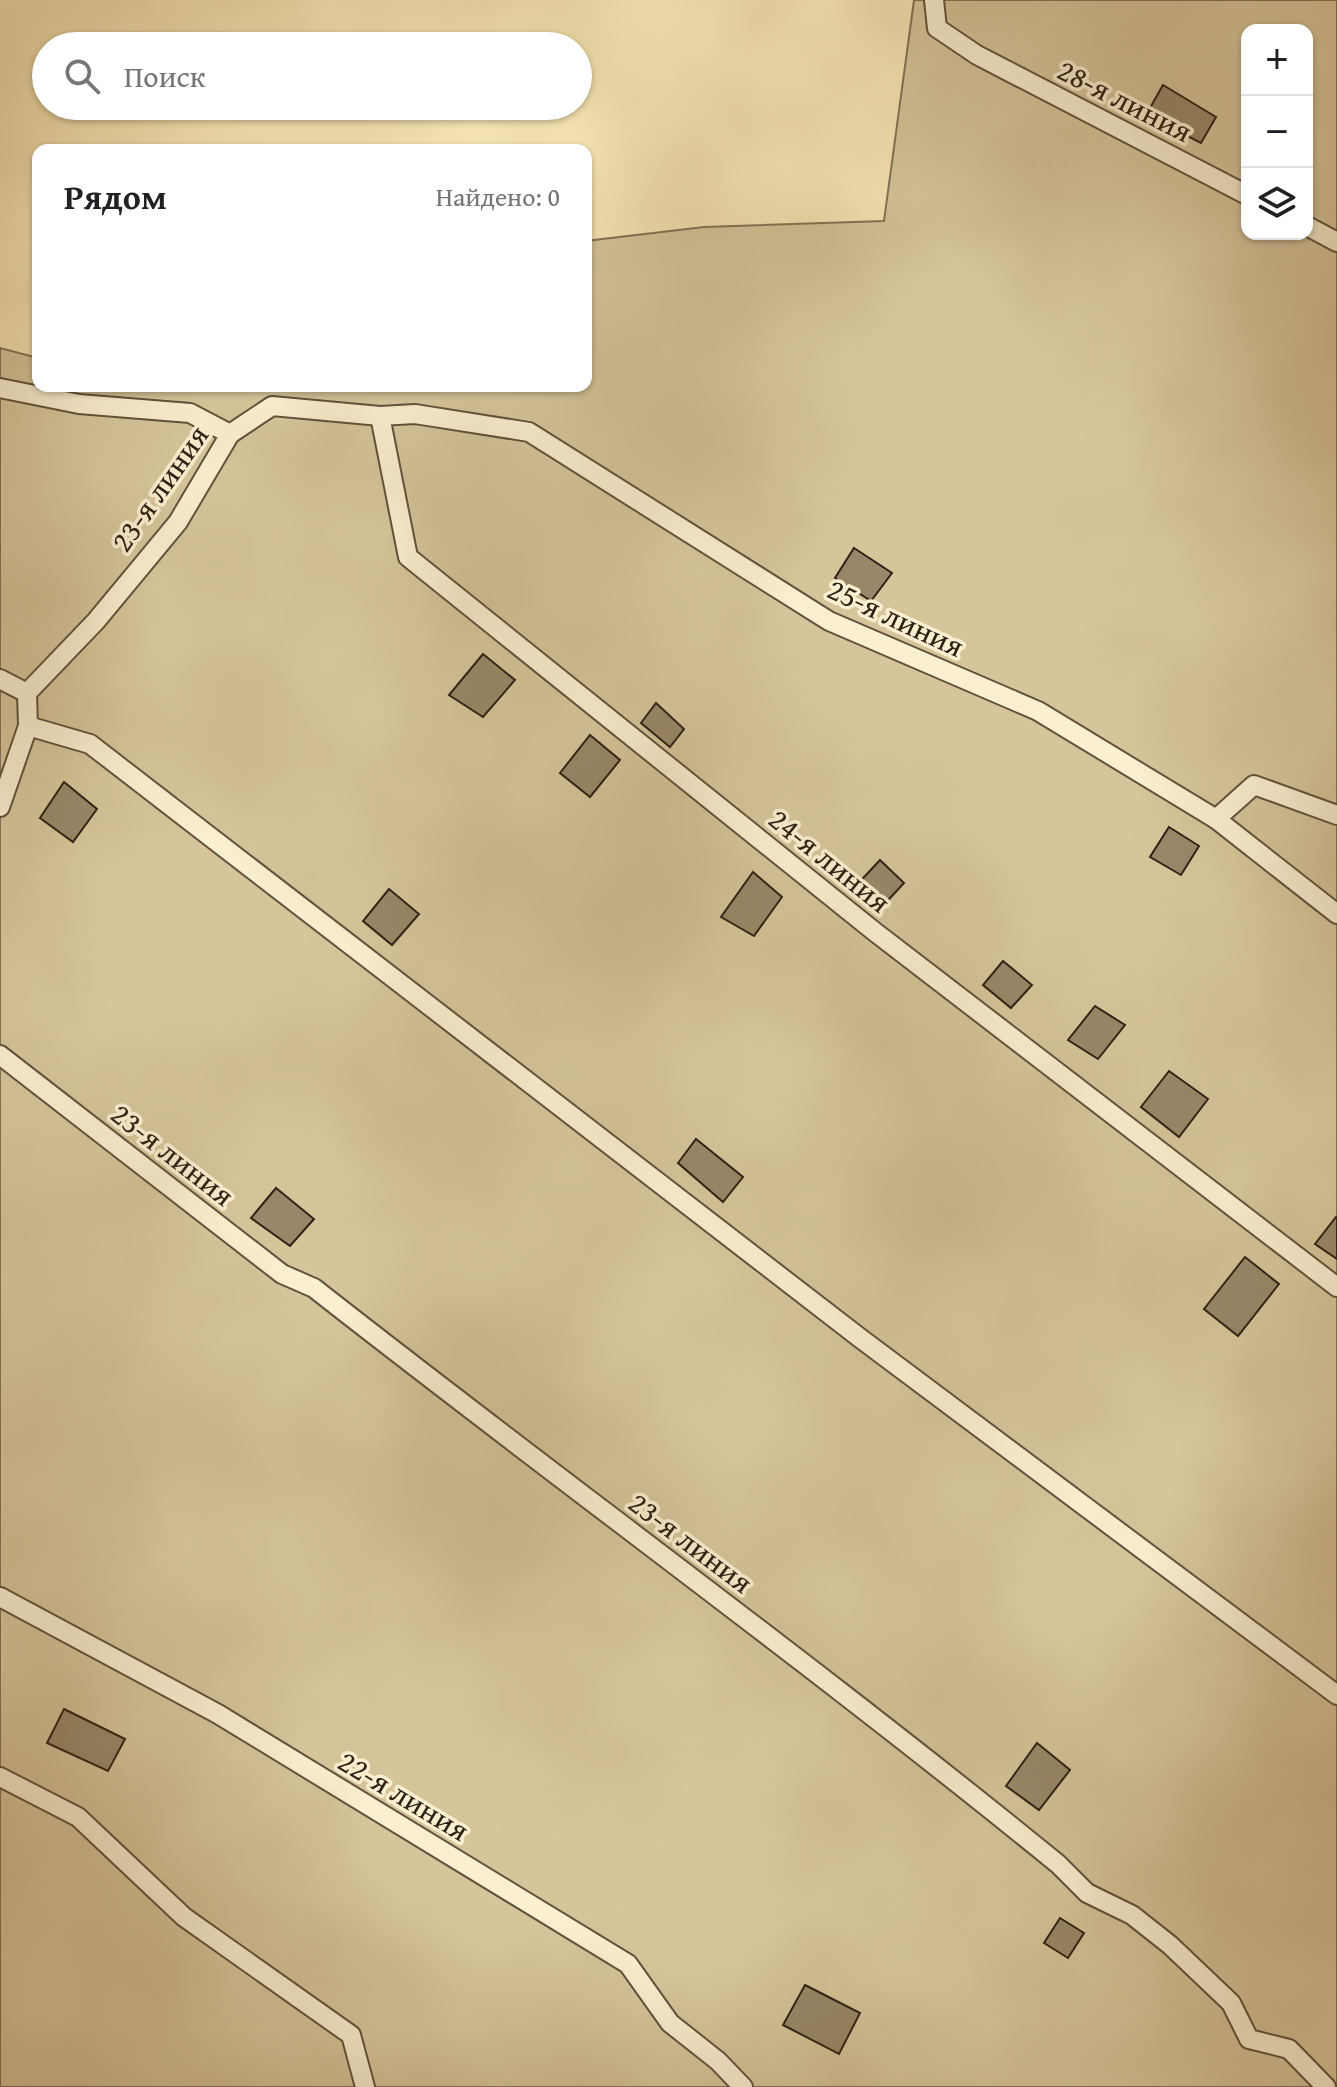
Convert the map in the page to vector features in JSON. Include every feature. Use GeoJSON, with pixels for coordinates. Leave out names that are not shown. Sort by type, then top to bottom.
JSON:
{"type":"FeatureCollection","features":[{"type":"Feature","properties":{"kind":"lane","name":"28-я линия"},"geometry":{"type":"LineString","coordinates":[[934,0],[937,28],[977,55],[1241,192]]}},
{"type":"Feature","properties":{"kind":"lane"},"geometry":{"type":"LineString","coordinates":[[1313,229],[1337,242]]}},
{"type":"Feature","properties":{"kind":"lane"},"geometry":{"type":"LineString","coordinates":[[0,388],[79,404],[190,413],[230,434]]}},
{"type":"Feature","properties":{"kind":"lane","name":"23-я линия"},"geometry":{"type":"LineString","coordinates":[[27,693],[96,621],[178,522],[230,434],[272,406],[380,416],[415,414]]}},
{"type":"Feature","properties":{"kind":"lane","name":"25-я линия"},"geometry":{"type":"LineString","coordinates":[[415,414],[529,432],[829,621],[1038,711],[1216,819],[1337,914]]}},
{"type":"Feature","properties":{"kind":"lane","name":"24-я линия"},"geometry":{"type":"LineString","coordinates":[[380,416],[408,557],[875,932],[1337,1287]]}},
{"type":"Feature","properties":{"kind":"lane"},"geometry":{"type":"LineString","coordinates":[[0,679],[27,693],[28,726],[0,807]]}},
{"type":"Feature","properties":{"kind":"lane"},"geometry":{"type":"LineString","coordinates":[[28,726],[90,744],[860,1338],[1337,1695]]}},
{"type":"Feature","properties":{"kind":"lane"},"geometry":{"type":"LineString","coordinates":[[1216,819],[1254,785],[1337,815]]}},
{"type":"Feature","properties":{"kind":"lane","name":"23-я линия"},"geometry":{"type":"LineString","coordinates":[[0,1055],[282,1274],[314,1288],[523,1452],[824,1676],[1058,1864],[1087,1893],[1132,1915],[1231,2003],[1249,2039],[1289,2049],[1326,2087]]}},
{"type":"Feature","properties":{"kind":"lane","name":"22-я линия"},"geometry":{"type":"LineString","coordinates":[[0,1597],[218,1714],[628,1964],[670,2023],[718,2061],[743,2087]]}},
{"type":"Feature","properties":{"kind":"lane"},"geometry":{"type":"LineString","coordinates":[[0,1777],[78,1817],[184,1917],[351,2035],[365,2087]]}},
{"type":"Feature","properties":{"kind":"shaded area"},"geometry":{"type":"Polygon","coordinates":[[[914,0],[1337,0],[1337,2087],[0,2087],[0,348],[32,356],[32,392],[592,392],[592,240],[704,227],[884,221],[914,0]]]}},
{"type":"Feature","properties":{"kind":"building"},"geometry":{"type":"Polygon","coordinates":[[[1163,85],[1216,117],[1201,143],[1146,115],[1163,85]]]}},
{"type":"Feature","properties":{"kind":"building"},"geometry":{"type":"Polygon","coordinates":[[[854,548],[892,573],[871,601],[835,578],[854,548]]]}},
{"type":"Feature","properties":{"kind":"building"},"geometry":{"type":"Polygon","coordinates":[[[483,654],[515,680],[483,717],[449,695],[483,654]]]}},
{"type":"Feature","properties":{"kind":"building"},"geometry":{"type":"Polygon","coordinates":[[[656,703],[684,729],[670,747],[641,723],[656,703]]]}},
{"type":"Feature","properties":{"kind":"building"},"geometry":{"type":"Polygon","coordinates":[[[590,735],[620,760],[590,797],[560,773],[590,735]]]}},
{"type":"Feature","properties":{"kind":"building"},"geometry":{"type":"Polygon","coordinates":[[[64,782],[97,809],[73,842],[40,818],[64,782]]]}},
{"type":"Feature","properties":{"kind":"building"},"geometry":{"type":"Polygon","coordinates":[[[1169,827],[1199,846],[1181,875],[1150,857],[1169,827]]]}},
{"type":"Feature","properties":{"kind":"building"},"geometry":{"type":"Polygon","coordinates":[[[880,860],[904,883],[878,911],[853,889],[880,860]]]}},
{"type":"Feature","properties":{"kind":"building"},"geometry":{"type":"Polygon","coordinates":[[[753,872],[782,897],[754,936],[721,917],[753,872]]]}},
{"type":"Feature","properties":{"kind":"building"},"geometry":{"type":"Polygon","coordinates":[[[389,889],[419,914],[392,945],[363,921],[389,889]]]}},
{"type":"Feature","properties":{"kind":"building"},"geometry":{"type":"Polygon","coordinates":[[[1003,961],[1032,985],[1011,1008],[983,985],[1003,961]]]}},
{"type":"Feature","properties":{"kind":"building"},"geometry":{"type":"Polygon","coordinates":[[[1095,1006],[1125,1025],[1098,1059],[1068,1040],[1095,1006]]]}},
{"type":"Feature","properties":{"kind":"building"},"geometry":{"type":"Polygon","coordinates":[[[1169,1071],[1208,1099],[1179,1137],[1141,1107],[1169,1071]]]}},
{"type":"Feature","properties":{"kind":"building"},"geometry":{"type":"Polygon","coordinates":[[[696,1139],[743,1177],[723,1202],[678,1163],[696,1139]]]}},
{"type":"Feature","properties":{"kind":"building"},"geometry":{"type":"Polygon","coordinates":[[[276,1188],[314,1219],[290,1246],[251,1218],[276,1188]]]}},
{"type":"Feature","properties":{"kind":"building"},"geometry":{"type":"Polygon","coordinates":[[[1337,1218],[1337,1259],[1315,1244],[1337,1218]]]}},
{"type":"Feature","properties":{"kind":"building"},"geometry":{"type":"Polygon","coordinates":[[[1245,1257],[1279,1284],[1238,1336],[1204,1309],[1245,1257]]]}},
{"type":"Feature","properties":{"kind":"building"},"geometry":{"type":"Polygon","coordinates":[[[64,1709],[125,1739],[108,1771],[47,1743],[64,1709]]]}},
{"type":"Feature","properties":{"kind":"building"},"geometry":{"type":"Polygon","coordinates":[[[1037,1743],[1070,1770],[1039,1810],[1006,1786],[1037,1743]]]}},
{"type":"Feature","properties":{"kind":"building"},"geometry":{"type":"Polygon","coordinates":[[[1060,1918],[1084,1933],[1068,1958],[1044,1943],[1060,1918]]]}},
{"type":"Feature","properties":{"kind":"building"},"geometry":{"type":"Polygon","coordinates":[[[805,1985],[860,2013],[839,2054],[783,2025],[805,1985]]]}}]}
